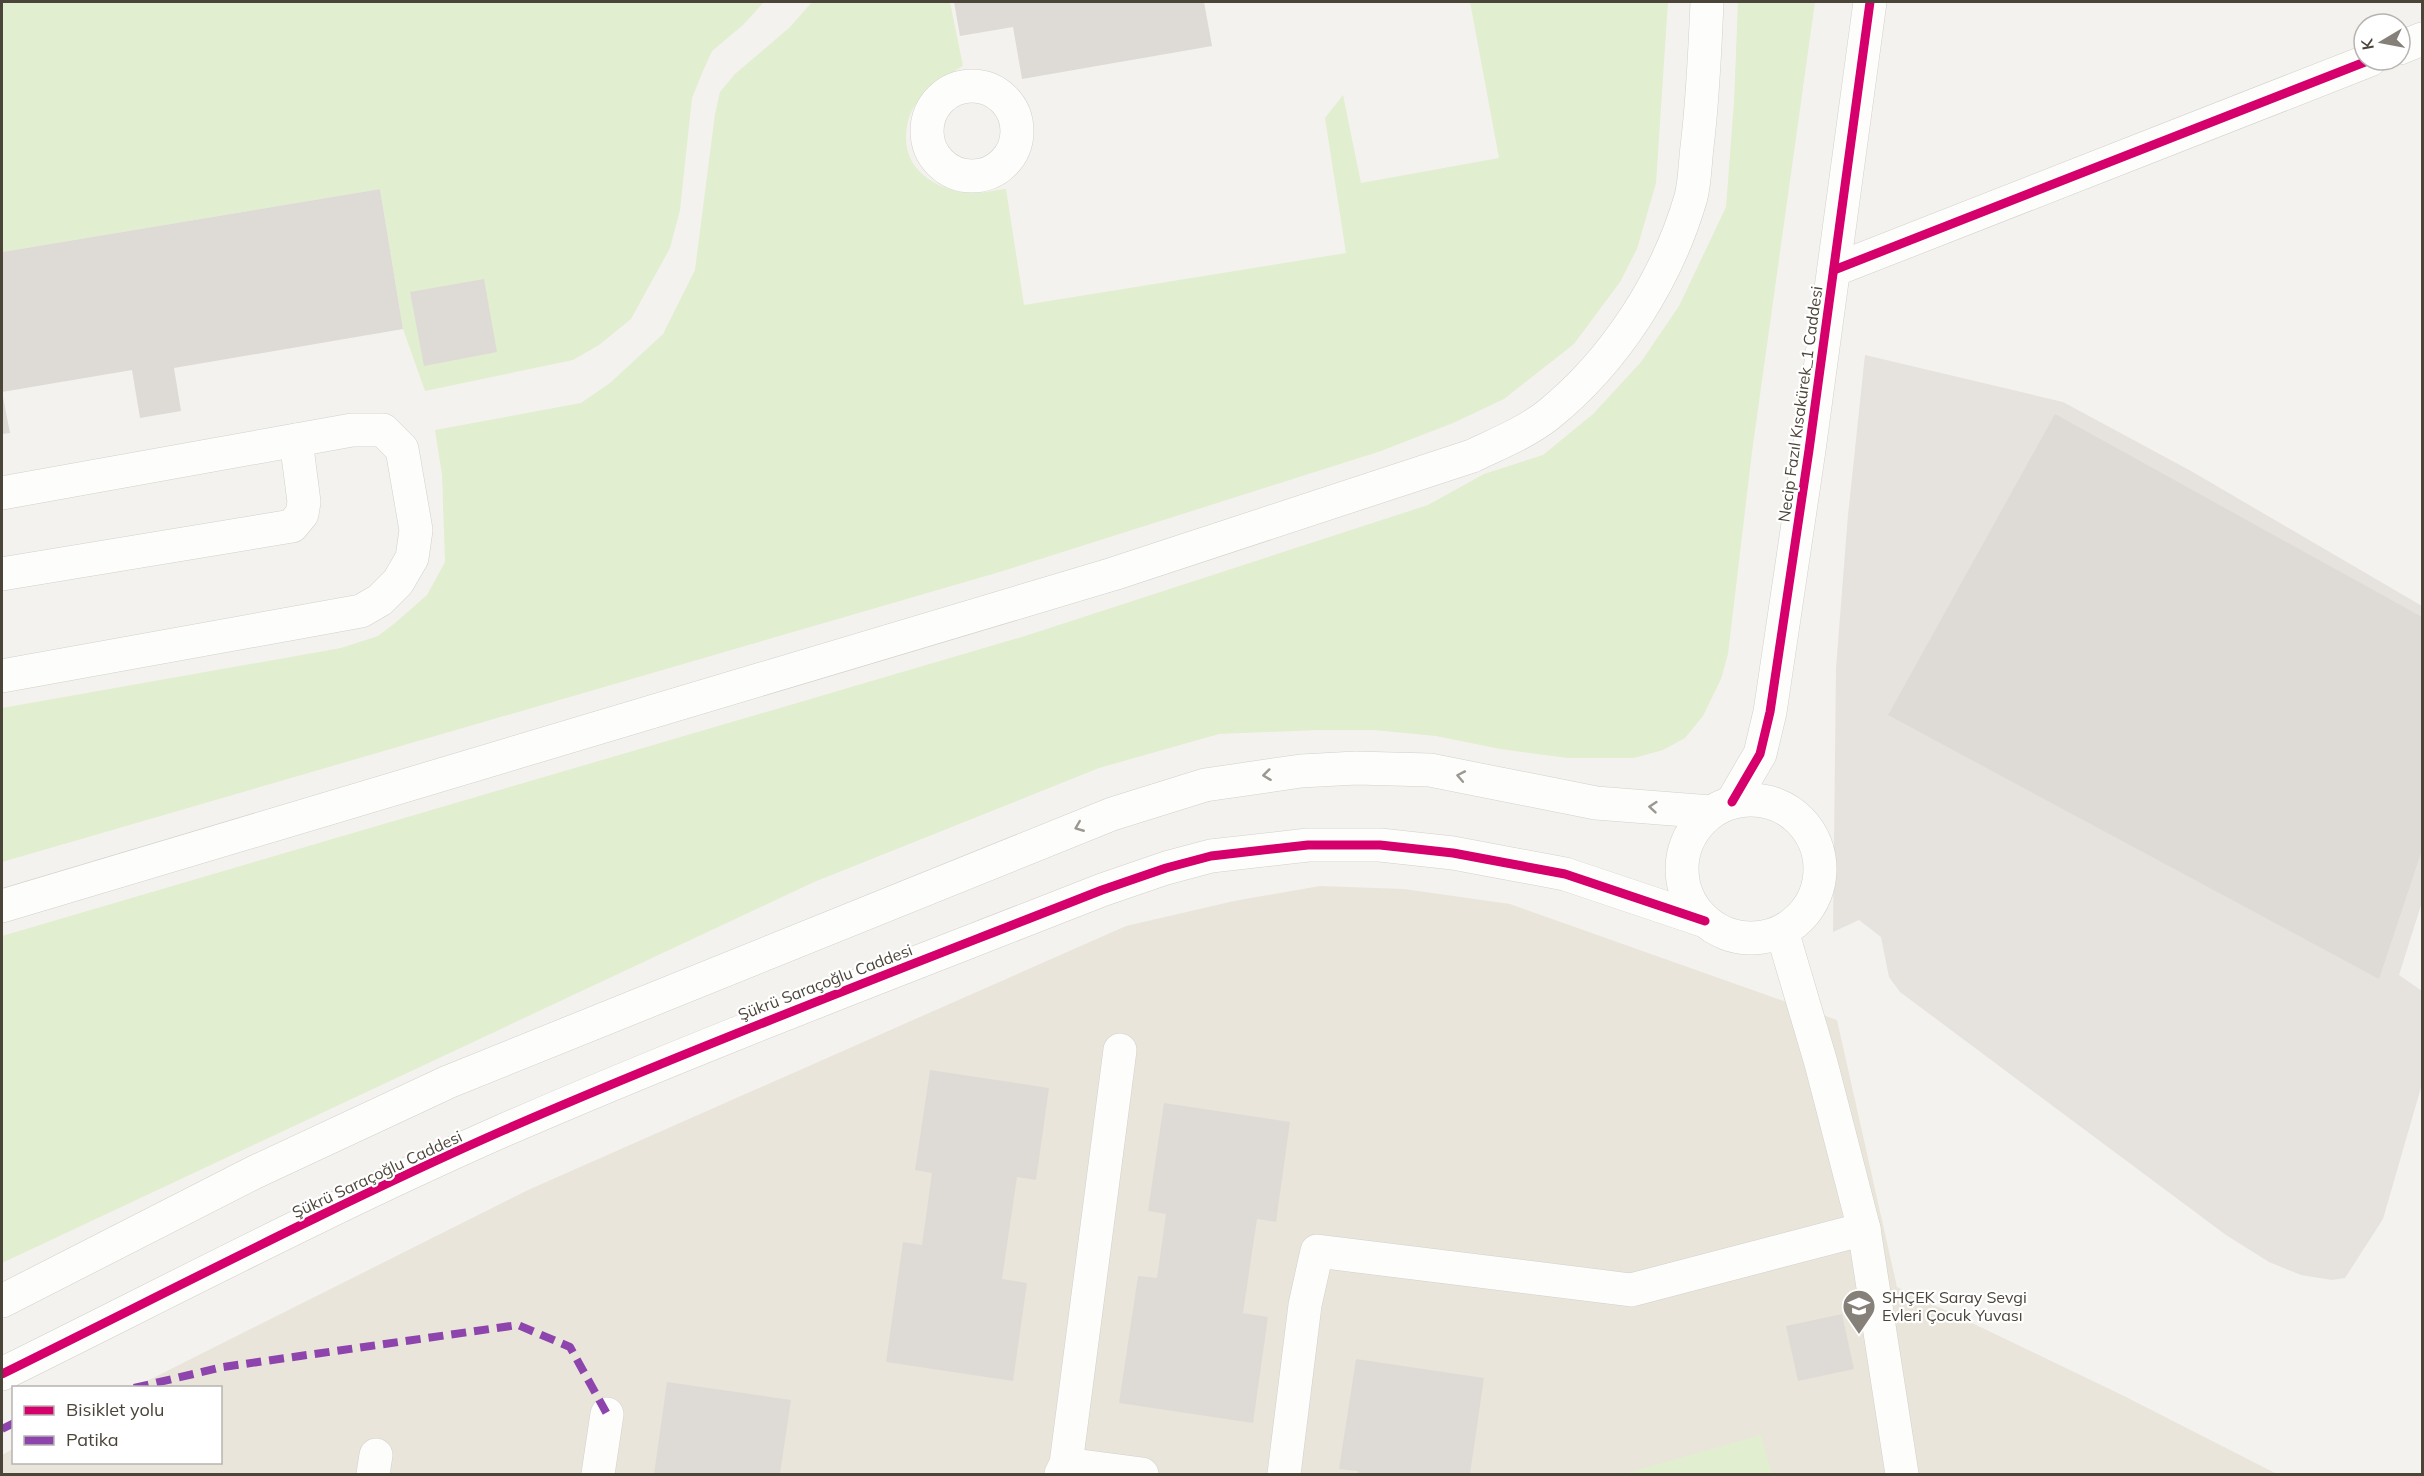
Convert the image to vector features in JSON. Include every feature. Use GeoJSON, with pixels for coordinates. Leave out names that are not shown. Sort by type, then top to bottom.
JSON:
{"type":"FeatureCollection","features":[{"type":"Feature","properties":{"kind":"street"},"geometry":{"type":"LineString","coordinates":[[2,906],[1113,574],[1472,456],[1519,433],[1546,416],[1595,369],[1653,289],[1677,236],[1692,195],[1702,104],[1707,2]]}},
{"type":"Feature","properties":{"kind":"street","name":"Necip Fazıl Kısakürek_1 Caddesi"},"geometry":{"type":"LineString","coordinates":[[1722,807],[1760,754],[1770,712],[1870,2]]}},
{"type":"Feature","properties":{"kind":"street"},"geometry":{"type":"LineString","coordinates":[[1834,270],[2352,67]]}},
{"type":"Feature","properties":{"kind":"street"},"geometry":{"type":"LineString","coordinates":[[2,493],[352,430],[383,430],[402,449],[416,530],[412,558],[398,582],[380,600],[361,611],[2,676]]}},
{"type":"Feature","properties":{"kind":"street"},"geometry":{"type":"LineString","coordinates":[[2,574],[292,526],[302,514],[304,502],[296,440]]}},
{"type":"Feature","properties":{"kind":"street"},"geometry":{"type":"LineString","coordinates":[[2,1301],[255,1172],[448,1082],[1112,814],[1183,791],[1249,777],[1301,771],[1356,768],[1430,770],[1596,803],[1722,807]]}},
{"type":"Feature","properties":{"kind":"street","name":"Şükrü Saraçoğlu Caddesi"},"geometry":{"type":"LineString","coordinates":[[1765,801],[1783,808],[1798,819],[1809,833],[1817,851],[1820,870],[1817,888],[1809,905],[1798,920],[1782,931],[1765,937],[1746,938],[1727,935],[1705,921],[1697,913],[1688,897],[1682,878],[1682,860],[1687,842],[1697,826],[1722,807],[1765,801]]}},
{"type":"Feature","properties":{"kind":"street","name":"Şükrü Saraçoğlu Caddesi"},"geometry":{"type":"LineString","coordinates":[[2,1374],[367,1194],[500,1132],[703,1046],[1102,890],[1166,868],[1211,856],[1308,845],[1380,845],[1453,853],[1565,874],[1705,921]]}},
{"type":"Feature","properties":{"kind":"street"},"geometry":{"type":"LineString","coordinates":[[1782,931],[1821,1063],[1864,1229],[1902,1474]]}},
{"type":"Feature","properties":{"kind":"street"},"geometry":{"type":"LineString","coordinates":[[1120,1050],[1063,1469],[1142,1474]]}},
{"type":"Feature","properties":{"kind":"street"},"geometry":{"type":"LineString","coordinates":[[1284,1474],[1305,1305],[1317,1251],[1631,1290],[1864,1229]]}},
{"type":"Feature","properties":{"kind":"street"},"geometry":{"type":"LineString","coordinates":[[598,1474],[607,1414]]}},
{"type":"Feature","properties":{"kind":"shaded area"},"geometry":{"type":"Polygon","coordinates":[[[1865,355],[2063,402],[2191,471],[2422,606],[2422,902],[2399,975],[2422,991],[2422,1084],[2383,1219],[2345,1278],[2332,1280],[2301,1275],[2269,1262],[2226,1235],[1900,992],[1889,977],[1881,937],[1859,920],[1833,932],[1836,668],[1848,515],[1865,355]]]}},
{"type":"Feature","properties":{"kind":"shaded area"},"geometry":{"type":"Polygon","coordinates":[[[1320,886],[1404,889],[1510,904],[1837,1020],[1897,1287],[2124,1396],[2277,1474],[2,1474],[2,1455],[12,1450],[12,1464],[222,1464],[222,1386],[137,1386],[528,1190],[1126,926],[1234,901],[1320,886]]]}},
{"type":"Feature","properties":{"kind":"green space"},"geometry":{"type":"Polygon","coordinates":[[[2,2],[764,2],[743,25],[712,51],[703,71],[692,98],[680,210],[670,248],[631,319],[599,345],[573,360],[425,391],[403,329],[380,189],[2,252],[2,2]]]}},
{"type":"Feature","properties":{"kind":"green space"},"geometry":{"type":"Polygon","coordinates":[[[812,2],[950,2],[963,66],[932,87],[914,108],[907,129],[908,151],[919,171],[938,185],[974,193],[1006,189],[1024,305],[1346,253],[1325,118],[1343,95],[1361,183],[1499,158],[1470,2],[1668,2],[1656,183],[1637,249],[1620,282],[1574,344],[1504,399],[1453,423],[1381,451],[1003,571],[2,862],[2,708],[341,648],[378,636],[427,595],[445,562],[442,475],[435,430],[581,403],[610,383],[663,334],[695,270],[715,114],[720,92],[735,74],[790,27],[812,2]]]}},
{"type":"Feature","properties":{"kind":"green space"},"geometry":{"type":"Polygon","coordinates":[[[1738,2],[1815,2],[1752,452],[1728,654],[1721,679],[1703,716],[1685,738],[1663,750],[1634,758],[1568,758],[1500,749],[1436,736],[1374,730],[1219,734],[1099,768],[814,882],[2,1263],[2,936],[1025,636],[1428,505],[1484,474],[1543,455],[1593,414],[1641,362],[1679,306],[1726,207],[1734,102],[1738,2]]]}},
{"type":"Feature","properties":{"kind":"green space"},"geometry":{"type":"Polygon","coordinates":[[[1761,1435],[1772,1474],[1623,1474],[1761,1435]]]}},
{"type":"Feature","properties":{"kind":"building"},"geometry":{"type":"Polygon","coordinates":[[[954,2],[1204,2],[1212,46],[1022,79],[1013,27],[960,36],[954,2]]]}},
{"type":"Feature","properties":{"kind":"building"},"geometry":{"type":"Polygon","coordinates":[[[380,189],[403,329],[174,368],[181,411],[140,418],[132,370],[2,392],[2,252],[380,189]]]}},
{"type":"Feature","properties":{"kind":"building"},"geometry":{"type":"Polygon","coordinates":[[[484,279],[497,352],[424,366],[410,292],[484,279]]]}},
{"type":"Feature","properties":{"kind":"building"},"geometry":{"type":"Polygon","coordinates":[[[2,392],[10,433],[2,434],[2,392]]]}},
{"type":"Feature","properties":{"kind":"building"},"geometry":{"type":"Polygon","coordinates":[[[2055,414],[2422,617],[2422,850],[2379,979],[1888,715],[2055,414]]]}},
{"type":"Feature","properties":{"kind":"building"},"geometry":{"type":"Polygon","coordinates":[[[930,1070],[1049,1088],[1036,1180],[1017,1177],[1002,1279],[1027,1283],[1013,1381],[886,1362],[903,1242],[922,1245],[932,1173],[915,1170],[930,1070]]]}},
{"type":"Feature","properties":{"kind":"building"},"geometry":{"type":"Polygon","coordinates":[[[1164,1103],[1290,1122],[1276,1222],[1257,1219],[1243,1313],[1268,1317],[1253,1423],[1119,1403],[1138,1276],[1157,1278],[1166,1214],[1148,1211],[1164,1103]]]}},
{"type":"Feature","properties":{"kind":"building"},"geometry":{"type":"Polygon","coordinates":[[[1842,1314],[1854,1369],[1798,1381],[1786,1326],[1842,1314]]]}},
{"type":"Feature","properties":{"kind":"building"},"geometry":{"type":"Polygon","coordinates":[[[1356,1359],[1484,1378],[1470,1474],[1357,1474],[1358,1471],[1339,1469],[1356,1359]]]}},
{"type":"Feature","properties":{"kind":"building"},"geometry":{"type":"Polygon","coordinates":[[[667,1382],[791,1400],[780,1474],[654,1474],[667,1382]]]}},
{"type":"Feature","properties":{"kind":"marked path"},"geometry":{"type":"LineString","coordinates":[[142,1386],[223,1367],[518,1325],[570,1347],[607,1414]]}},
{"type":"Feature","properties":{"kind":"marked path"},"geometry":{"type":"LineString","coordinates":[[2,1429],[12,1424]]}},
{"type":"Feature","properties":{"kind":"cycle path"},"geometry":{"type":"LineString","coordinates":[[1732,802],[1760,754],[1770,712],[1809,450],[1870,2]]}},
{"type":"Feature","properties":{"kind":"cycle path"},"geometry":{"type":"LineString","coordinates":[[1834,270],[2352,67]]}},
{"type":"Feature","properties":{"kind":"cycle path"},"geometry":{"type":"LineString","coordinates":[[2,1374],[313,1219],[576,1099],[1102,890],[1166,868],[1211,856],[1308,845],[1380,845],[1453,853],[1565,874],[1705,921]]}},
{"type":"Feature","properties":{"kind":"place","name":"SHÇEK Saray Sevgi Evleri Çocuk Yuvası"},"geometry":{"type":"Point","coordinates":[1859,1335]}}]}
